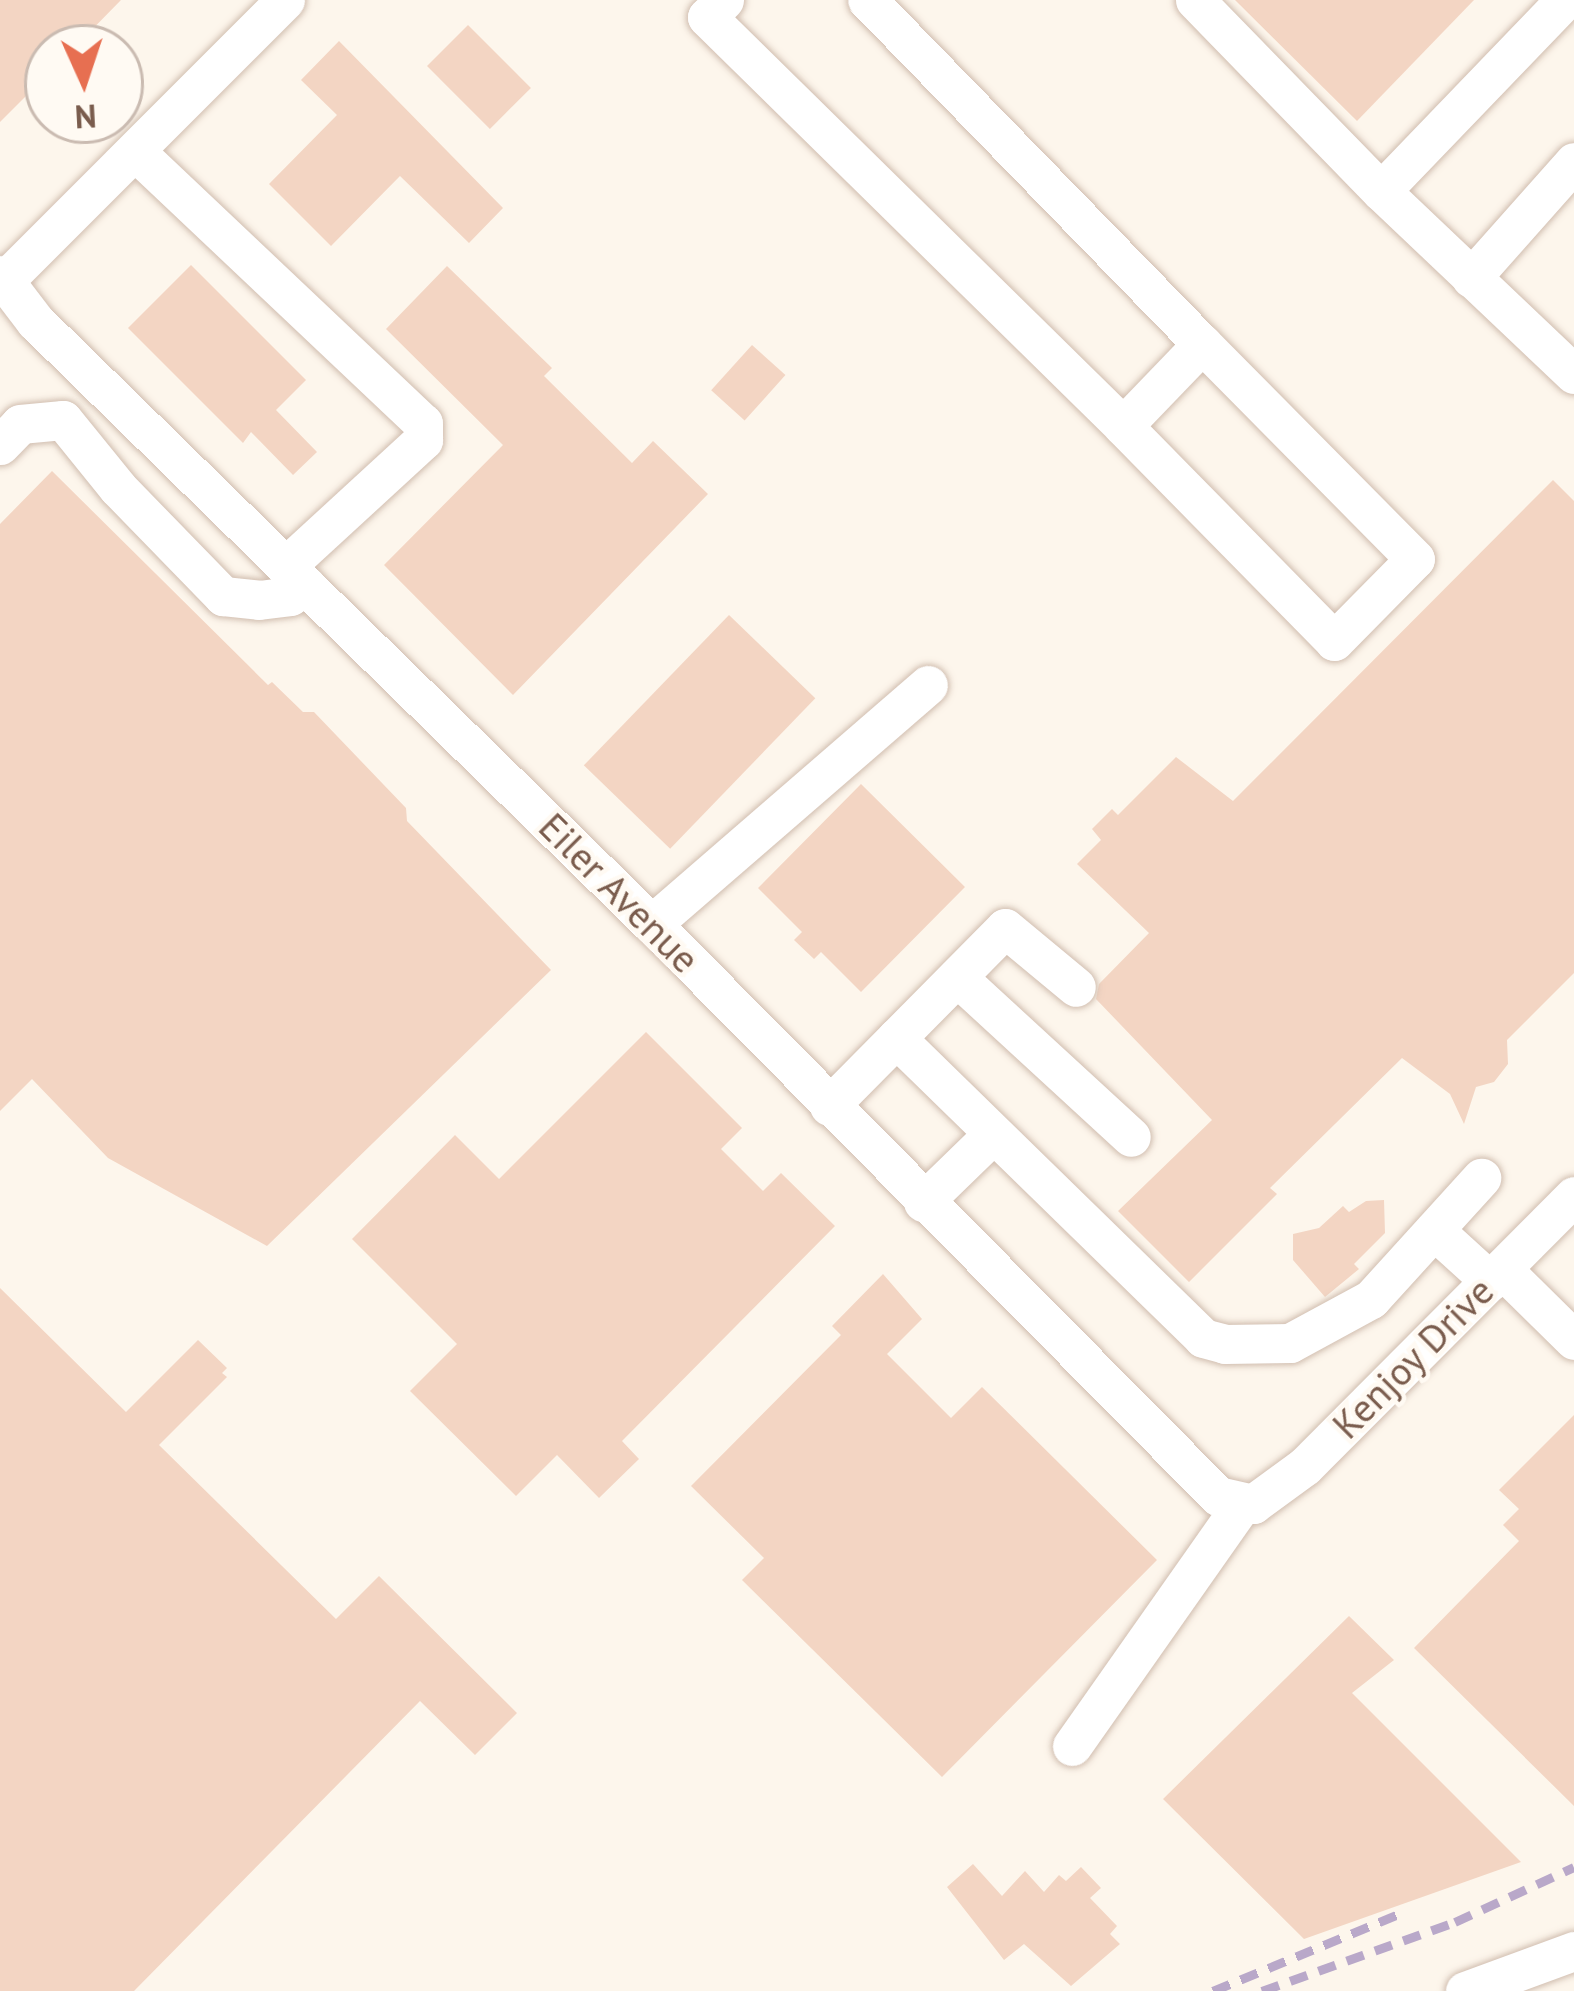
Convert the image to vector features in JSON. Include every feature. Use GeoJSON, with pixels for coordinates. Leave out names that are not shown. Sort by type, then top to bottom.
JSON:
{"type":"FeatureCollection","features":[{"type":"Feature","properties":{"kind":"street"},"geometry":{"type":"LineString","coordinates":[[2,280],[285,0]]}},
{"type":"Feature","properties":{"kind":"street"},"geometry":{"type":"LineString","coordinates":[[724,0],[707,17],[1334,641],[1415,559],[868,0]]}},
{"type":"Feature","properties":{"kind":"street"},"geometry":{"type":"LineString","coordinates":[[1195,0],[1382,191],[1574,374]]}},
{"type":"Feature","properties":{"kind":"street"},"geometry":{"type":"LineString","coordinates":[[1382,191],[1565,0]]}},
{"type":"Feature","properties":{"kind":"street"},"geometry":{"type":"LineString","coordinates":[[0,445],[20,424],[63,420],[118,488],[223,596],[259,600],[290,596],[296,576],[423,440],[422,423],[135,151]]}},
{"type":"Feature","properties":{"kind":"street"},"geometry":{"type":"LineString","coordinates":[[1472,278],[1574,162]]}},
{"type":"Feature","properties":{"kind":"street","name":"Eiler Avenue"},"geometry":{"type":"LineString","coordinates":[[2,280],[35,321],[652,925],[1204,1485],[1242,1504]]}},
{"type":"Feature","properties":{"kind":"street"},"geometry":{"type":"LineString","coordinates":[[1123,426],[1202,344]]}},
{"type":"Feature","properties":{"kind":"street"},"geometry":{"type":"LineString","coordinates":[[652,925],[928,685]]}},
{"type":"Feature","properties":{"kind":"street"},"geometry":{"type":"LineString","coordinates":[[829,1106],[1005,928],[1076,987]]}},
{"type":"Feature","properties":{"kind":"street"},"geometry":{"type":"LineString","coordinates":[[956,977],[1131,1137]]}},
{"type":"Feature","properties":{"kind":"street"},"geometry":{"type":"LineString","coordinates":[[896,1039],[1203,1338],[1225,1344],[1290,1343],[1371,1299],[1481,1178]]}},
{"type":"Feature","properties":{"kind":"street"},"geometry":{"type":"LineString","coordinates":[[923,1202],[993,1134]]}},
{"type":"Feature","properties":{"kind":"street","name":"Kenjoy Drive"},"geometry":{"type":"LineString","coordinates":[[1242,1504],[1269,1496],[1305,1466],[1574,1196]]}},
{"type":"Feature","properties":{"kind":"street"},"geometry":{"type":"LineString","coordinates":[[1434,1230],[1574,1340]]}},
{"type":"Feature","properties":{"kind":"street"},"geometry":{"type":"LineString","coordinates":[[1072,1746],[1242,1504]]}},
{"type":"Feature","properties":{"kind":"street"},"geometry":{"type":"LineString","coordinates":[[1465,1991],[1574,1951]]}},
{"type":"Feature","properties":{"kind":"building"},"geometry":{"type":"Polygon","coordinates":[[[0,0],[121,0],[98,24],[24,24],[24,98],[0,122],[0,0]]]}},
{"type":"Feature","properties":{"kind":"building"},"geometry":{"type":"Polygon","coordinates":[[[1235,0],[1474,0],[1357,121],[1235,0]]]}},
{"type":"Feature","properties":{"kind":"building"},"geometry":{"type":"Polygon","coordinates":[[[468,25],[531,88],[490,129],[427,66],[468,25]]]}},
{"type":"Feature","properties":{"kind":"building"},"geometry":{"type":"Polygon","coordinates":[[[339,41],[503,208],[469,243],[400,176],[331,246],[269,184],[337,115],[301,80],[339,41]]]}},
{"type":"Feature","properties":{"kind":"building"},"geometry":{"type":"Polygon","coordinates":[[[191,265],[306,380],[276,410],[317,452],[293,475],[251,432],[243,443],[128,328],[191,265]]]}},
{"type":"Feature","properties":{"kind":"building"},"geometry":{"type":"Polygon","coordinates":[[[447,266],[552,368],[544,376],[632,463],[653,441],[708,494],[513,695],[384,565],[503,445],[386,329],[447,266]]]}},
{"type":"Feature","properties":{"kind":"building"},"geometry":{"type":"Polygon","coordinates":[[[752,345],[785,375],[745,420],[711,390],[752,345]]]}},
{"type":"Feature","properties":{"kind":"building"},"geometry":{"type":"Polygon","coordinates":[[[52,471],[268,685],[272,682],[303,712],[314,712],[406,808],[407,821],[551,970],[267,1246],[108,1158],[32,1079],[0,1111],[0,524],[52,471]]]}},
{"type":"Feature","properties":{"kind":"building"},"geometry":{"type":"Polygon","coordinates":[[[1553,480],[1574,501],[1574,973],[1507,1040],[1508,1064],[1494,1082],[1476,1087],[1464,1124],[1450,1094],[1402,1058],[1270,1188],[1277,1194],[1189,1282],[1118,1211],[1212,1120],[1096,999],[1099,984],[1149,933],[1077,864],[1101,840],[1092,829],[1112,809],[1118,815],[1176,757],[1233,801],[1553,480]]]}},
{"type":"Feature","properties":{"kind":"building"},"geometry":{"type":"Polygon","coordinates":[[[729,615],[815,698],[670,849],[584,765],[729,615]]]}},
{"type":"Feature","properties":{"kind":"building"},"geometry":{"type":"Polygon","coordinates":[[[861,784],[965,887],[861,992],[821,952],[814,959],[794,940],[802,932],[758,888],[861,784]]]}},
{"type":"Feature","properties":{"kind":"building"},"geometry":{"type":"Polygon","coordinates":[[[646,1032],[742,1128],[721,1149],[763,1191],[781,1173],[835,1226],[622,1441],[639,1459],[599,1498],[557,1455],[516,1496],[410,1391],[457,1344],[352,1239],[455,1135],[499,1179],[646,1032]]]}},
{"type":"Feature","properties":{"kind":"building"},"geometry":{"type":"Polygon","coordinates":[[[1384,1200],[1385,1233],[1354,1264],[1359,1269],[1325,1297],[1293,1260],[1293,1234],[1319,1228],[1343,1206],[1349,1212],[1366,1201],[1384,1200]]]}},
{"type":"Feature","properties":{"kind":"building"},"geometry":{"type":"Polygon","coordinates":[[[883,1274],[922,1319],[887,1354],[951,1418],[982,1387],[1157,1560],[942,1777],[742,1580],[764,1558],[691,1486],[841,1335],[832,1326],[883,1274]]]}},
{"type":"Feature","properties":{"kind":"building"},"geometry":{"type":"Polygon","coordinates":[[[0,1288],[126,1412],[198,1340],[227,1368],[222,1373],[227,1377],[159,1445],[336,1619],[379,1576],[517,1713],[475,1755],[420,1701],[134,1991],[0,1991],[0,1288]]]}},
{"type":"Feature","properties":{"kind":"building"},"geometry":{"type":"Polygon","coordinates":[[[1574,1415],[1574,1806],[1414,1648],[1519,1541],[1503,1525],[1519,1509],[1499,1490],[1574,1415]]]}},
{"type":"Feature","properties":{"kind":"building"},"geometry":{"type":"Polygon","coordinates":[[[1349,1616],[1394,1660],[1352,1693],[1521,1862],[1304,1939],[1163,1799],[1349,1616]]]}},
{"type":"Feature","properties":{"kind":"building"},"geometry":{"type":"Polygon","coordinates":[[[973,1864],[1002,1896],[1025,1871],[1044,1892],[1059,1875],[1066,1881],[1081,1867],[1101,1888],[1090,1898],[1117,1926],[1110,1934],[1120,1944],[1071,1986],[1024,1944],[1004,1960],[947,1887],[973,1864]]]}},
{"type":"Feature","properties":{"kind":"railway"},"geometry":{"type":"LineString","coordinates":[[1262,1991],[1455,1922],[1574,1867]]}},
{"type":"Feature","properties":{"kind":"railway"},"geometry":{"type":"LineString","coordinates":[[1213,1991],[1401,1913]]}}]}
